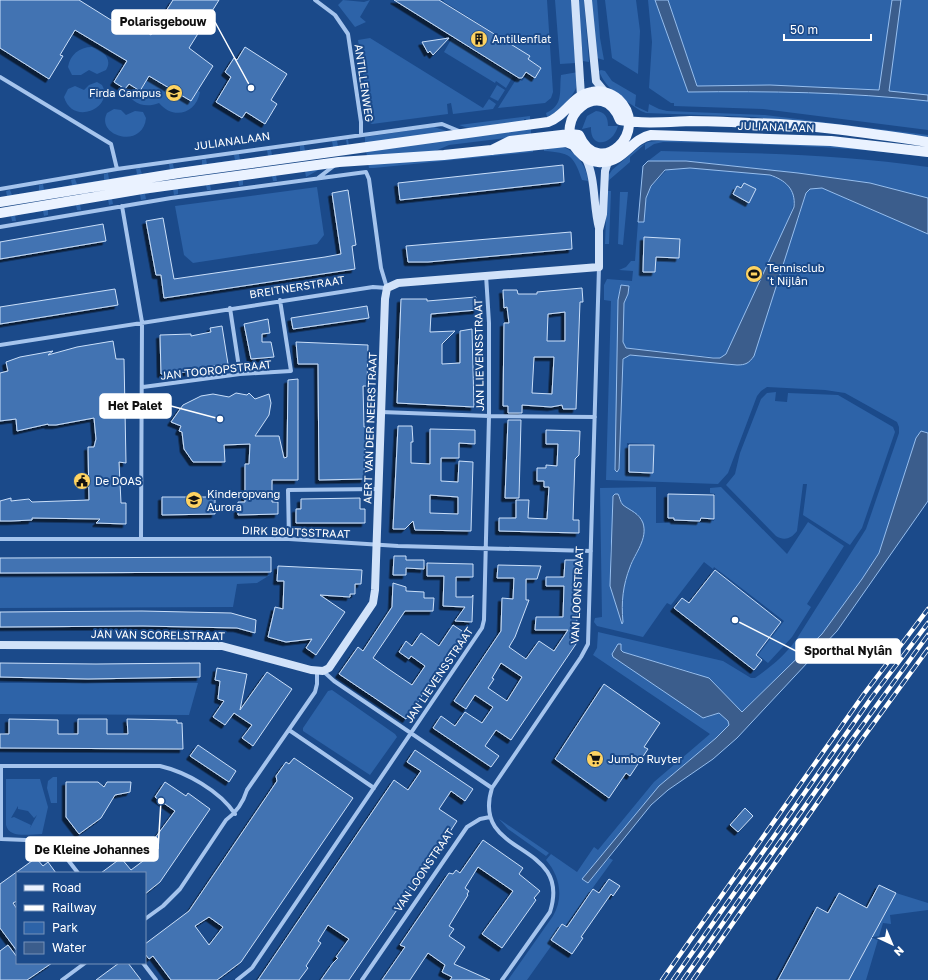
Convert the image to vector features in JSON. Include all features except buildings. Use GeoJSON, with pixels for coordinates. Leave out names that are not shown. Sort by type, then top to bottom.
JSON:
{"type":"FeatureCollection","features":[{"type":"Feature","properties":{"kind":"main road"},"geometry":{"type":"LineString","coordinates":[[0,202],[164,176],[548,122],[558,118],[572,102],[590,92],[605,92],[616,98],[626,110],[629,122],[627,135],[614,150],[608,162],[595,162],[586,159],[574,145],[570,134],[571,120],[579,109],[590,102],[604,101],[615,110],[620,120],[629,122]]}},
{"type":"Feature","properties":{"kind":"main road"},"geometry":{"type":"LineString","coordinates":[[579,109],[581,96]]}},
{"type":"Feature","properties":{"kind":"main road","name":"JULIANALAAN"},"geometry":{"type":"LineString","coordinates":[[626,110],[638,115],[689,121],[801,126],[928,142]]}},
{"type":"Feature","properties":{"kind":"main road","name":"JULIANALAAN"},"geometry":{"type":"LineString","coordinates":[[629,122],[666,124],[689,121]]}},
{"type":"Feature","properties":{"kind":"main road"},"geometry":{"type":"LineString","coordinates":[[492,150],[510,141],[570,134],[579,135],[584,144],[592,152],[603,154],[614,150]]}},
{"type":"Feature","properties":{"kind":"main road","name":"JULIANALAAN"},"geometry":{"type":"LineString","coordinates":[[608,162],[619,158],[638,140],[651,135],[824,141],[928,152]]}},
{"type":"Feature","properties":{"kind":"main road"},"geometry":{"type":"LineString","coordinates":[[0,213],[142,189],[339,162],[492,150],[566,142],[574,145]]}},
{"type":"Feature","properties":{"kind":"street","name":"ANTILLENWEG"},"geometry":{"type":"LineString","coordinates":[[315,0],[335,15],[348,34],[360,114],[361,135]]}},
{"type":"Feature","properties":{"kind":"street"},"geometry":{"type":"LineString","coordinates":[[575,0],[581,96]]}},
{"type":"Feature","properties":{"kind":"street"},"geometry":{"type":"LineString","coordinates":[[588,0],[596,81],[605,92]]}},
{"type":"Feature","properties":{"kind":"street"},"geometry":{"type":"LineString","coordinates":[[0,77],[111,144],[117,169]]}},
{"type":"Feature","properties":{"kind":"street","name":"JULIANALAAN"},"geometry":{"type":"LineString","coordinates":[[0,189],[117,169],[442,124],[466,134]]}},
{"type":"Feature","properties":{"kind":"street","name":"VAN LOONSTRAAT"},"geometry":{"type":"LineString","coordinates":[[362,980],[462,832],[473,823],[490,817],[488,808],[492,788],[585,651],[589,636],[599,267],[599,230],[595,213],[590,169],[586,159]]}},
{"type":"Feature","properties":{"kind":"street"},"geometry":{"type":"LineString","coordinates":[[0,226],[122,206],[318,178],[339,162]]}},
{"type":"Feature","properties":{"kind":"street","name":"VAN LOONSTRAAT"},"geometry":{"type":"LineString","coordinates":[[599,230],[603,214],[605,171],[608,162]]}},
{"type":"Feature","properties":{"kind":"street","name":"AERT VAN DER NEERSTRAAT"},"geometry":{"type":"LineString","coordinates":[[318,178],[366,172],[369,179],[381,268],[388,288],[385,299],[377,544],[373,603],[333,664],[320,671]]}},
{"type":"Feature","properties":{"kind":"street"},"geometry":{"type":"LineString","coordinates":[[122,206],[142,322],[143,387],[141,538]]}},
{"type":"Feature","properties":{"kind":"street","name":"BREITNERSTRAAT"},"geometry":{"type":"LineString","coordinates":[[0,345],[280,300],[373,287],[388,288],[398,283],[599,267]]}},
{"type":"Feature","properties":{"kind":"street","name":"JAN LIEVENSSTRAAT"},"geometry":{"type":"LineString","coordinates":[[237,980],[252,968],[482,628],[484,620],[489,416],[489,322],[486,275]]}},
{"type":"Feature","properties":{"kind":"street","name":"JAN TOOROPSTRAAT"},"geometry":{"type":"LineString","coordinates":[[143,387],[240,374],[291,371],[280,300]]}},
{"type":"Feature","properties":{"kind":"street"},"geometry":{"type":"LineString","coordinates":[[230,308],[240,374]]}},
{"type":"Feature","properties":{"kind":"street"},"geometry":{"type":"LineString","coordinates":[[381,412],[489,416],[595,417]]}},
{"type":"Feature","properties":{"kind":"street"},"geometry":{"type":"LineString","coordinates":[[289,540],[288,490],[379,489]]}},
{"type":"Feature","properties":{"kind":"street","name":"DIRK BOUTSSTRAAT"},"geometry":{"type":"LineString","coordinates":[[0,539],[141,538],[289,540],[591,551]]}},
{"type":"Feature","properties":{"kind":"street","name":"JAN VAN SCORELSTRAAT"},"geometry":{"type":"LineString","coordinates":[[0,645],[222,646],[320,671],[492,788]]}},
{"type":"Feature","properties":{"kind":"street"},"geometry":{"type":"LineString","coordinates":[[146,918],[163,906],[180,889],[226,820],[235,814],[244,800],[247,790],[315,692],[320,671]]}},
{"type":"Feature","properties":{"kind":"street"},"geometry":{"type":"LineString","coordinates":[[289,730],[374,788]]}},
{"type":"Feature","properties":{"kind":"street"},"geometry":{"type":"LineString","coordinates":[[77,872],[58,847],[51,841],[1,839],[0,766],[160,766],[175,769],[189,776],[222,798],[235,814]]}},
{"type":"Feature","properties":{"kind":"street"},"geometry":{"type":"LineString","coordinates":[[490,817],[500,834],[542,863],[549,874],[554,888],[553,902],[550,912],[502,980]]}},
{"type":"Feature","properties":{"kind":"street"},"geometry":{"type":"LineString","coordinates":[[62,980],[84,964]]}},
{"type":"Feature","properties":{"kind":"street"},"geometry":{"type":"LineString","coordinates":[[144,964],[156,980]]}},
{"type":"Feature","properties":{"kind":"green space"},"geometry":{"type":"Polygon","coordinates":[[[343,0],[364,2],[370,0],[360,17],[366,22],[355,27],[338,5],[343,0]]]}},
{"type":"Feature","properties":{"kind":"green space"},"geometry":{"type":"Polygon","coordinates":[[[547,0],[553,92],[551,98],[545,103],[498,108],[517,78],[522,81],[527,75],[534,79],[541,68],[528,59],[530,56],[443,1],[547,0]]]}},
{"type":"Feature","properties":{"kind":"green space"},"geometry":{"type":"Polygon","coordinates":[[[555,0],[572,0],[576,63],[560,64],[555,0]]]}},
{"type":"Feature","properties":{"kind":"green space"},"geometry":{"type":"Polygon","coordinates":[[[578,0],[584,0],[589,62],[583,61],[578,0]]]}},
{"type":"Feature","properties":{"kind":"green space"},"geometry":{"type":"Polygon","coordinates":[[[591,0],[597,0],[600,38],[604,60],[597,58],[591,0]]]}},
{"type":"Feature","properties":{"kind":"green space"},"geometry":{"type":"Polygon","coordinates":[[[605,0],[636,0],[640,31],[638,74],[612,58],[605,0]]]}},
{"type":"Feature","properties":{"kind":"green space"},"geometry":{"type":"Polygon","coordinates":[[[648,0],[655,0],[688,92],[808,93],[928,101],[928,130],[763,109],[674,106],[674,103],[671,103],[649,88],[652,42],[648,0]]]}},
{"type":"Feature","properties":{"kind":"green space"},"geometry":{"type":"Polygon","coordinates":[[[668,0],[928,0],[928,95],[812,87],[697,86],[668,0]]]}},
{"type":"Feature","properties":{"kind":"green space"},"geometry":{"type":"Polygon","coordinates":[[[370,38],[483,108],[489,99],[496,104],[493,109],[453,114],[451,103],[447,104],[448,114],[372,124],[370,123],[358,40],[370,38]]]}},
{"type":"Feature","properties":{"kind":"green space"},"geometry":{"type":"Polygon","coordinates":[[[452,38],[513,76],[506,88],[444,52],[452,38]]]}},
{"type":"Feature","properties":{"kind":"green space"},"geometry":{"type":"Polygon","coordinates":[[[92,47],[100,50],[108,59],[108,66],[106,70],[97,74],[89,70],[81,75],[72,75],[68,67],[73,55],[83,48],[92,47]]]}},
{"type":"Feature","properties":{"kind":"green space"},"geometry":{"type":"Polygon","coordinates":[[[144,71],[162,82],[161,84],[191,101],[198,91],[200,92],[198,99],[189,110],[177,113],[171,112],[159,103],[153,105],[143,105],[134,101],[130,98],[125,88],[128,84],[140,91],[146,82],[139,78],[144,71]]]}},
{"type":"Feature","properties":{"kind":"green space"},"geometry":{"type":"Polygon","coordinates":[[[599,71],[605,71],[612,81],[636,95],[635,106],[648,112],[649,104],[667,111],[765,115],[928,135],[928,139],[755,117],[646,113],[629,103],[611,89],[602,78],[599,71]]]}},
{"type":"Feature","properties":{"kind":"green space"},"geometry":{"type":"Polygon","coordinates":[[[578,72],[577,86],[574,92],[560,109],[547,117],[546,113],[556,106],[560,97],[561,75],[578,72]]]}},
{"type":"Feature","properties":{"kind":"green space"},"geometry":{"type":"Polygon","coordinates":[[[97,82],[102,85],[104,93],[103,100],[98,106],[83,112],[76,111],[69,106],[64,97],[68,89],[75,86],[84,90],[89,85],[97,82]]]}},
{"type":"Feature","properties":{"kind":"green space"},"geometry":{"type":"Polygon","coordinates":[[[497,85],[505,90],[498,101],[490,97],[497,85]]]}},
{"type":"Feature","properties":{"kind":"green space"},"geometry":{"type":"Polygon","coordinates":[[[114,109],[121,110],[126,115],[135,111],[143,112],[146,118],[143,128],[137,134],[129,137],[113,133],[108,128],[105,121],[107,113],[114,109]]]}},
{"type":"Feature","properties":{"kind":"green space"},"geometry":{"type":"Polygon","coordinates":[[[596,111],[602,112],[607,120],[608,126],[618,126],[612,137],[607,141],[598,142],[594,139],[591,127],[582,129],[587,116],[596,111]]]}},
{"type":"Feature","properties":{"kind":"green space"},"geometry":{"type":"Polygon","coordinates":[[[530,116],[530,120],[526,122],[526,119],[524,119],[524,122],[471,129],[459,125],[530,116]]]}},
{"type":"Feature","properties":{"kind":"green space"},"geometry":{"type":"Polygon","coordinates":[[[434,127],[450,132],[365,144],[365,137],[434,127]]]}},
{"type":"Feature","properties":{"kind":"green space"},"geometry":{"type":"Polygon","coordinates":[[[531,129],[531,135],[449,145],[433,152],[367,156],[366,151],[531,129]]]}},
{"type":"Feature","properties":{"kind":"green space"},"geometry":{"type":"Polygon","coordinates":[[[348,139],[349,146],[7,196],[6,191],[10,190],[12,195],[39,191],[39,185],[43,184],[44,190],[72,185],[71,180],[75,179],[77,184],[104,180],[104,174],[108,173],[109,179],[137,174],[136,169],[140,168],[142,174],[170,170],[169,164],[173,164],[174,169],[202,165],[202,160],[206,159],[207,164],[235,160],[234,155],[239,154],[240,160],[268,156],[267,150],[271,150],[272,155],[300,151],[300,146],[304,145],[305,151],[333,147],[332,141],[337,141],[338,146],[347,145],[346,140],[348,139]]]}},
{"type":"Feature","properties":{"kind":"green space"},"geometry":{"type":"Polygon","coordinates":[[[665,140],[825,144],[928,155],[928,157],[862,150],[763,144],[663,142],[654,144],[645,150],[645,144],[630,157],[630,162],[608,181],[608,176],[612,170],[639,147],[648,142],[665,140]]]}},
{"type":"Feature","properties":{"kind":"green space"},"geometry":{"type":"Polygon","coordinates":[[[563,147],[573,152],[577,156],[586,170],[588,181],[582,180],[576,165],[569,156],[544,151],[544,149],[563,147]]]}},
{"type":"Feature","properties":{"kind":"green space"},"geometry":{"type":"Polygon","coordinates":[[[533,150],[533,152],[374,168],[369,168],[368,163],[533,150]]]}},
{"type":"Feature","properties":{"kind":"green space"},"geometry":{"type":"Polygon","coordinates":[[[661,151],[828,157],[861,159],[928,167],[928,198],[870,183],[798,173],[686,161],[648,161],[661,151]]]}},
{"type":"Feature","properties":{"kind":"green space"},"geometry":{"type":"Polygon","coordinates":[[[322,168],[306,177],[305,171],[276,175],[277,181],[273,181],[272,176],[243,180],[243,185],[239,186],[238,180],[210,184],[211,190],[207,190],[206,185],[178,189],[178,194],[174,195],[173,189],[322,168]]]}},
{"type":"Feature","properties":{"kind":"green space"},"geometry":{"type":"Polygon","coordinates":[[[670,168],[746,171],[761,173],[783,179],[791,187],[794,197],[793,207],[789,217],[798,220],[806,193],[810,189],[822,188],[928,234],[928,433],[924,431],[916,438],[879,553],[862,579],[822,634],[742,712],[695,673],[623,652],[621,650],[621,644],[619,644],[612,654],[706,718],[719,713],[728,721],[729,725],[716,738],[659,786],[584,877],[588,883],[609,858],[613,860],[565,926],[562,924],[551,940],[554,942],[527,980],[508,980],[553,916],[559,901],[559,887],[555,873],[546,860],[551,854],[577,872],[594,847],[598,850],[654,782],[710,734],[593,655],[597,648],[598,632],[723,661],[751,678],[755,678],[767,670],[796,640],[866,529],[899,433],[897,422],[845,393],[825,390],[767,387],[757,396],[728,473],[718,484],[606,480],[611,301],[604,300],[604,285],[607,279],[632,281],[633,271],[619,270],[626,267],[631,261],[635,261],[638,222],[644,222],[648,193],[654,183],[665,171],[670,168]],[[621,285],[618,300],[617,472],[619,469],[622,362],[625,357],[630,355],[745,365],[739,327],[726,354],[720,358],[626,348],[623,342],[624,303],[628,294],[629,286],[621,285]],[[627,443],[626,474],[629,472],[653,473],[654,444],[627,443]]]}},
{"type":"Feature","properties":{"kind":"green space"},"geometry":{"type":"Polygon","coordinates":[[[317,187],[324,235],[317,244],[193,263],[184,255],[175,206],[317,187]]]}},
{"type":"Feature","properties":{"kind":"green space"},"geometry":{"type":"Polygon","coordinates":[[[170,189],[145,194],[146,199],[141,200],[140,194],[112,199],[113,204],[109,205],[108,199],[80,204],[81,210],[77,210],[76,205],[48,210],[48,215],[44,216],[43,211],[20,214],[89,201],[170,189]]]}},
{"type":"Feature","properties":{"kind":"green space"},"geometry":{"type":"Polygon","coordinates":[[[607,191],[611,191],[609,244],[605,244],[607,191]]]}},
{"type":"Feature","properties":{"kind":"green space"},"geometry":{"type":"Polygon","coordinates":[[[620,192],[628,192],[623,245],[618,244],[620,192]]]}},
{"type":"Feature","properties":{"kind":"green space"},"geometry":{"type":"Polygon","coordinates":[[[15,215],[16,221],[12,221],[11,216],[15,215]]]}},
{"type":"Feature","properties":{"kind":"green space"},"geometry":{"type":"Polygon","coordinates":[[[776,392],[775,401],[787,402],[788,393],[838,395],[893,427],[895,432],[862,528],[850,545],[803,515],[807,484],[803,484],[797,531],[792,536],[785,539],[776,536],[726,485],[735,474],[740,453],[761,399],[767,393],[776,392]]]}},
{"type":"Feature","properties":{"kind":"green space"},"geometry":{"type":"Polygon","coordinates":[[[656,487],[656,523],[714,521],[715,494],[710,493],[710,488],[721,487],[787,554],[808,522],[844,546],[807,604],[811,607],[792,637],[768,663],[758,655],[784,621],[714,567],[713,569],[704,562],[671,605],[667,603],[643,637],[597,626],[594,622],[595,618],[602,617],[600,488],[656,487]],[[618,494],[610,549],[610,586],[622,624],[622,593],[630,567],[639,549],[640,517],[622,504],[618,494]]]}},
{"type":"Feature","properties":{"kind":"green space"},"geometry":{"type":"Polygon","coordinates":[[[270,575],[257,583],[237,584],[233,607],[0,608],[0,576],[270,575]]]}},
{"type":"Feature","properties":{"kind":"green space"},"geometry":{"type":"Polygon","coordinates":[[[0,683],[198,683],[189,715],[0,714],[0,683]]]}},
{"type":"Feature","properties":{"kind":"green space"},"geometry":{"type":"Polygon","coordinates":[[[332,690],[395,734],[397,737],[370,775],[303,731],[303,728],[328,691],[332,690]]]}},
{"type":"Feature","properties":{"kind":"green space"},"geometry":{"type":"Polygon","coordinates":[[[53,777],[57,777],[57,803],[51,803],[47,788],[48,781],[53,777]]]}},
{"type":"Feature","properties":{"kind":"green space"},"geometry":{"type":"Polygon","coordinates":[[[6,779],[40,779],[48,807],[42,834],[16,834],[11,832],[6,825],[6,779]],[[18,806],[11,818],[14,817],[31,825],[30,828],[37,815],[34,818],[28,811],[18,809],[18,806]]]}},
{"type":"Feature","properties":{"kind":"green space"},"geometry":{"type":"Polygon","coordinates":[[[499,819],[549,853],[546,856],[508,829],[499,819]]]}},
{"type":"Feature","properties":{"kind":"green space"},"geometry":{"type":"Polygon","coordinates":[[[896,893],[928,903],[928,910],[890,915],[891,924],[883,923],[866,980],[849,980],[896,893]]]}},
{"type":"Feature","properties":{"kind":"water"},"geometry":{"type":"Polygon","coordinates":[[[655,0],[668,0],[697,86],[770,85],[879,90],[892,0],[901,0],[889,91],[928,95],[928,101],[808,93],[688,92],[655,0]]]}},
{"type":"Feature","properties":{"kind":"water"},"geometry":{"type":"Polygon","coordinates":[[[648,161],[686,161],[798,173],[870,183],[928,198],[928,234],[822,188],[810,189],[806,193],[754,356],[749,362],[737,365],[630,355],[623,359],[619,469],[617,472],[615,470],[618,300],[621,285],[629,286],[628,294],[624,303],[623,342],[626,348],[720,358],[726,354],[794,207],[793,195],[788,186],[770,175],[690,168],[665,170],[651,186],[646,198],[644,222],[638,222],[643,166],[648,161]]]}},
{"type":"Feature","properties":{"kind":"water"},"geometry":{"type":"Polygon","coordinates":[[[921,431],[928,433],[928,501],[837,631],[737,738],[713,759],[668,790],[651,805],[588,883],[582,879],[659,786],[716,738],[729,725],[728,721],[719,713],[703,718],[613,657],[612,654],[618,644],[621,644],[621,650],[623,652],[709,678],[742,712],[822,634],[879,553],[916,438],[921,431]]]}},
{"type":"Feature","properties":{"kind":"water"},"geometry":{"type":"Polygon","coordinates":[[[618,494],[623,505],[639,517],[643,523],[644,529],[644,535],[630,567],[624,587],[622,601],[622,624],[610,586],[613,496],[618,494]]]}},
{"type":"Feature","properties":{"kind":"railway"},"geometry":{"type":"LineString","coordinates":[[662,980],[864,694],[928,609]]}},
{"type":"Feature","properties":{"kind":"railway"},"geometry":{"type":"LineString","coordinates":[[673,980],[872,697],[928,623]]}},
{"type":"Feature","properties":{"kind":"railway"},"geometry":{"type":"LineString","coordinates":[[683,980],[848,745],[928,635]]}},
{"type":"Feature","properties":{"kind":"railway"},"geometry":{"type":"LineString","coordinates":[[693,980],[863,738],[928,649]]}},
{"type":"Feature","properties":{"kind":"place","name":"Antillenflat"},"geometry":{"type":"Point","coordinates":[479,39]}},
{"type":"Feature","properties":{"kind":"place","name":"Polarisgebouw"},"geometry":{"type":"Point","coordinates":[251,88]}},
{"type":"Feature","properties":{"kind":"place","name":"Firda Campus"},"geometry":{"type":"Point","coordinates":[174,93]}},
{"type":"Feature","properties":{"kind":"place","name":"Tennisclub 't Nijlân"},"geometry":{"type":"Point","coordinates":[754,274]}},
{"type":"Feature","properties":{"kind":"place","name":"Het Palet"},"geometry":{"type":"Point","coordinates":[220,419]}},
{"type":"Feature","properties":{"kind":"place","name":"De DOAS"},"geometry":{"type":"Point","coordinates":[82,481]}},
{"type":"Feature","properties":{"kind":"place","name":"Kinderopvang Aurora"},"geometry":{"type":"Point","coordinates":[194,500]}},
{"type":"Feature","properties":{"kind":"place","name":"Sporthal Nylân"},"geometry":{"type":"Point","coordinates":[735,620]}},
{"type":"Feature","properties":{"kind":"place","name":"Jumbo Ruyter"},"geometry":{"type":"Point","coordinates":[595,759]}},
{"type":"Feature","properties":{"kind":"place","name":"De Kleine Johannes"},"geometry":{"type":"Point","coordinates":[161,801]}}]}
